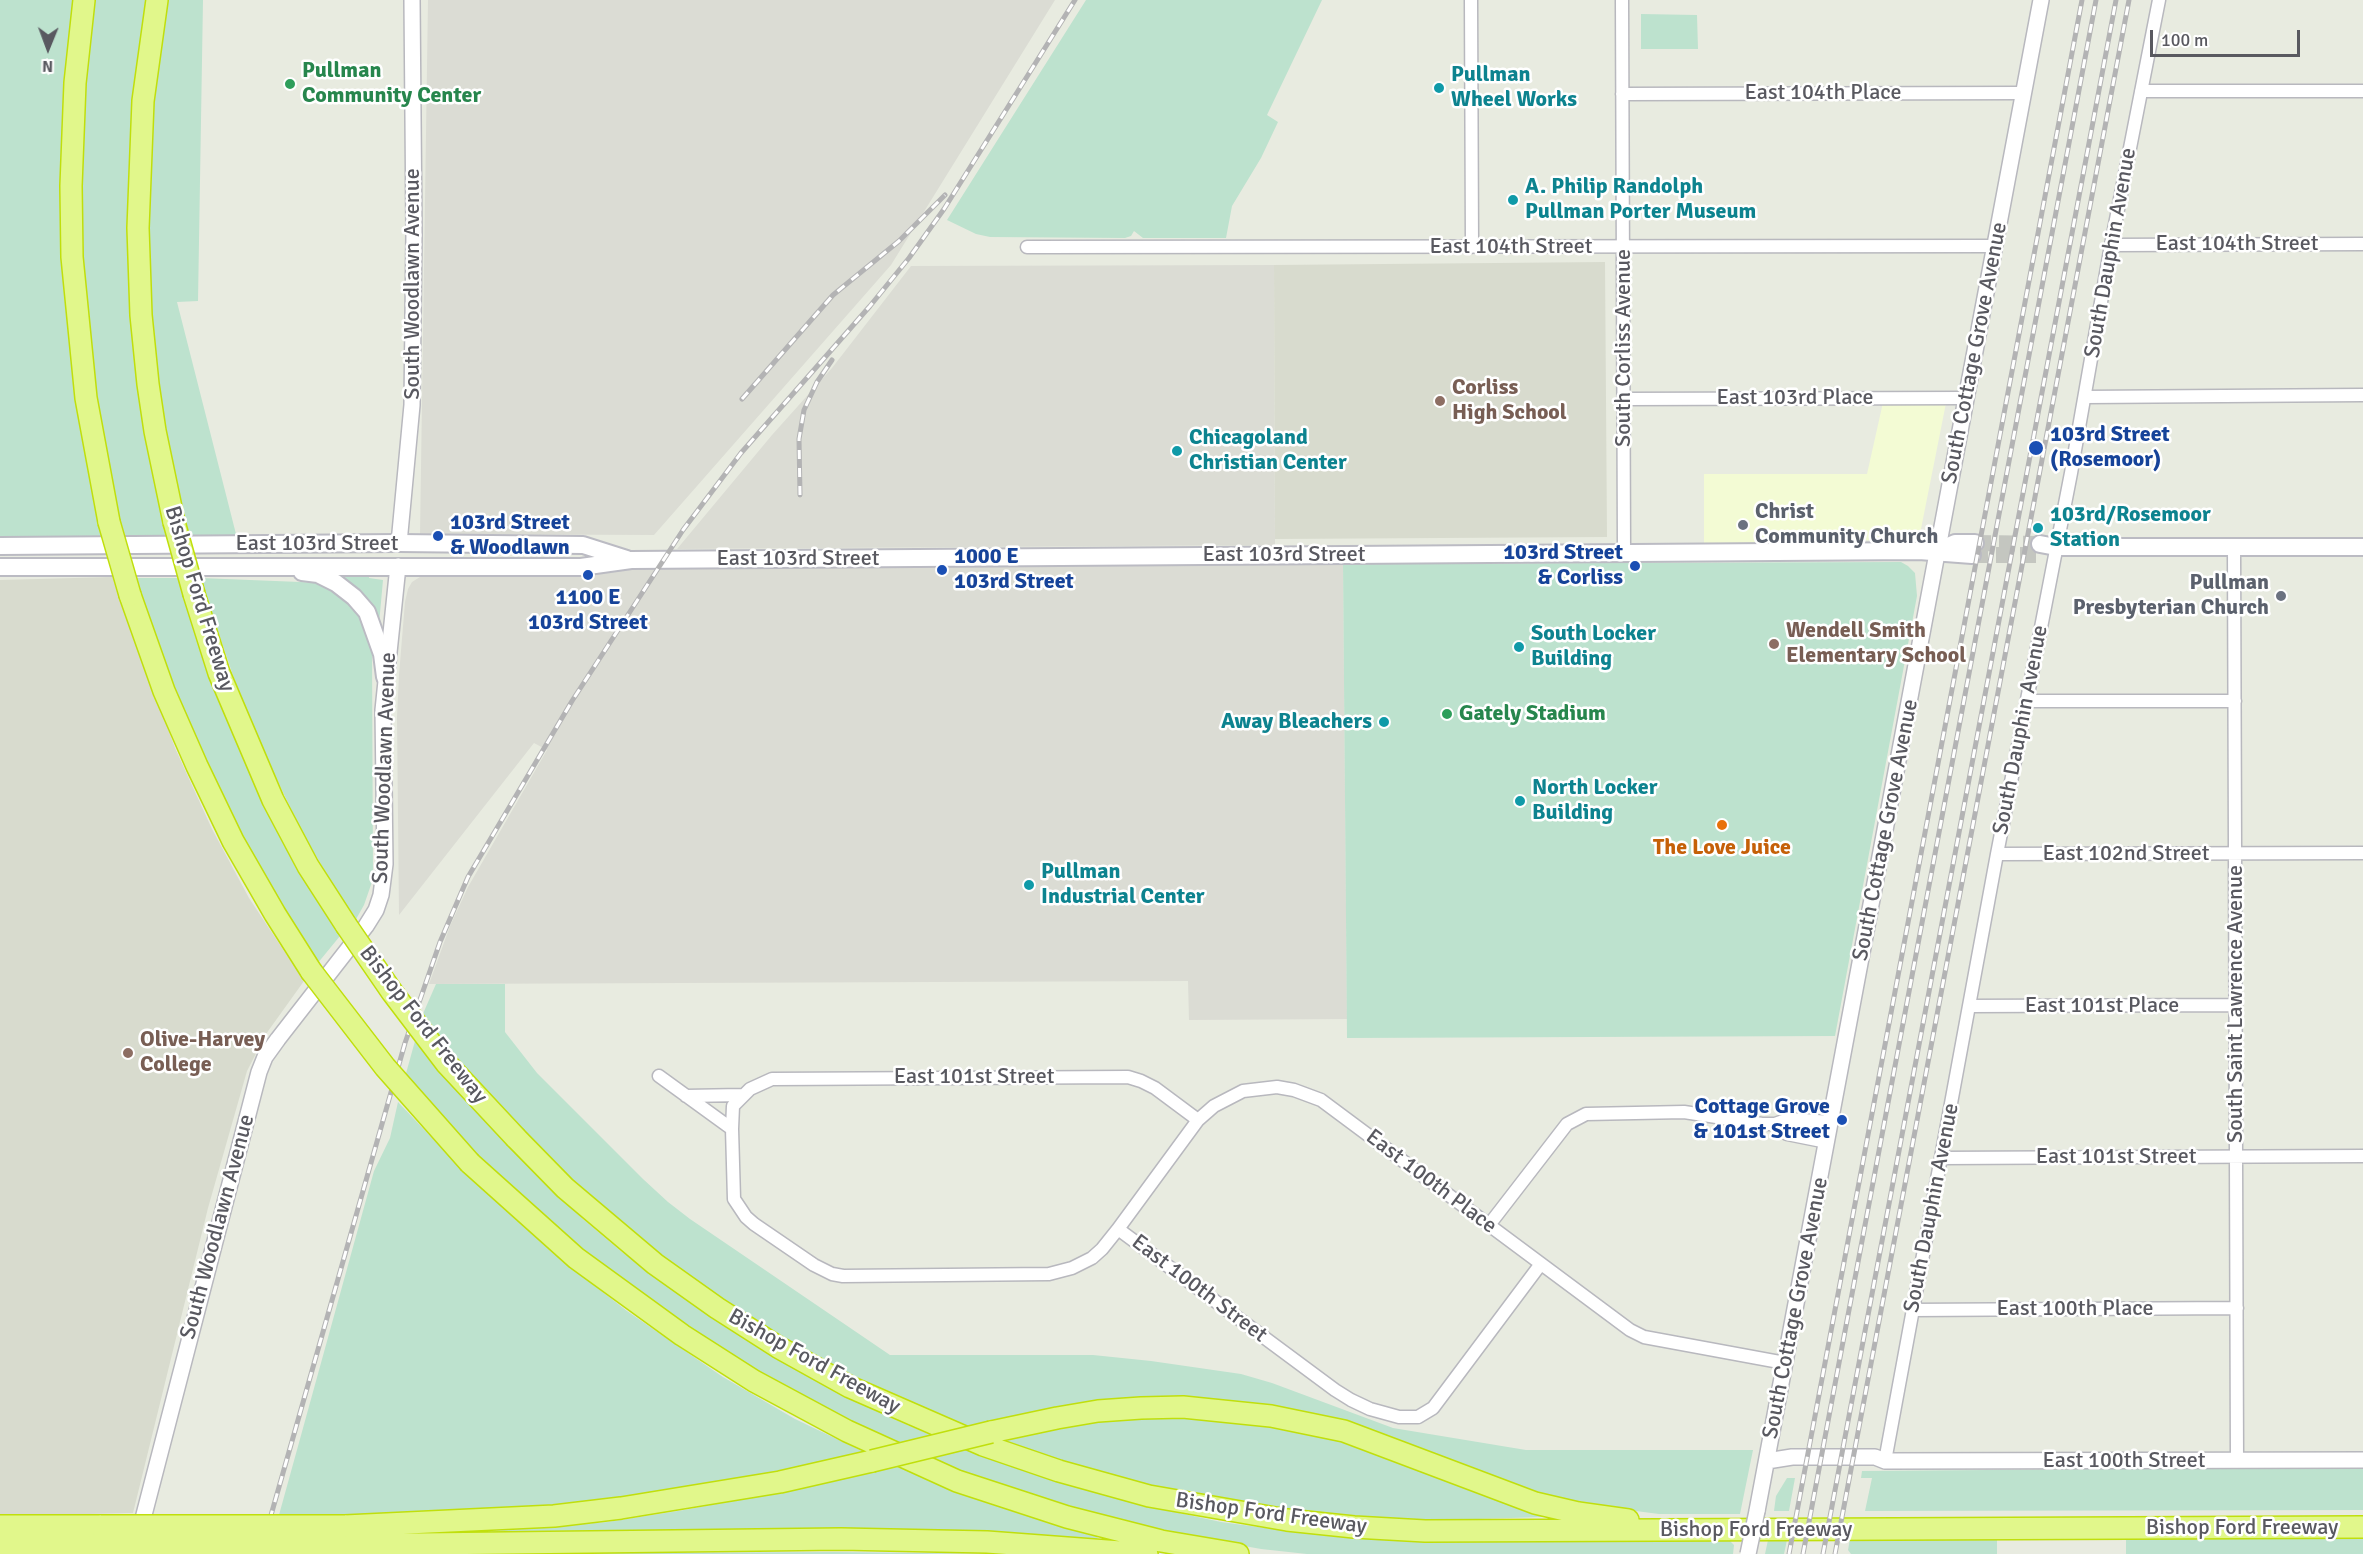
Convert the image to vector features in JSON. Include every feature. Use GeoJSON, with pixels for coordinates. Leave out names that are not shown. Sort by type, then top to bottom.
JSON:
{"type":"FeatureCollection","features":[{"type":"Feature","properties":{"kind":"highway","name":"Bishop Ford Freeway"},"geometry":{"type":"LineString","coordinates":[[84,0],[75,84],[71,186],[72,256],[86,398],[109,522],[130,595],[164,691],[197,766],[239,850],[311,971],[385,1067],[470,1163],[576,1258],[682,1335],[754,1381],[847,1431],[957,1481],[1067,1517],[1161,1541],[1238,1554]]}},
{"type":"Feature","properties":{"kind":"highway","name":"Bishop Ford Freeway"},"geometry":{"type":"LineString","coordinates":[[157,0],[142,101],[138,228],[141,315],[148,384],[174,522],[194,594],[219,673],[268,790],[308,866],[346,925],[392,992],[446,1063],[565,1188],[655,1264],[717,1308],[778,1347],[850,1387],[983,1445],[1059,1471],[1149,1496],[1287,1520],[1354,1527],[1469,1531],[2363,1527]]}},
{"type":"Feature","properties":{"kind":"highway"},"geometry":{"type":"LineString","coordinates":[[343,1535],[621,1508],[780,1482],[1057,1418],[1098,1411],[1181,1407],[1227,1410],[1305,1422],[1344,1431],[1535,1503],[1578,1513],[1622,1519],[1671,1521],[1858,1521],[1907,1529]]}},
{"type":"Feature","properties":{"kind":"highway"},"geometry":{"type":"LineString","coordinates":[[0,1526],[98,1535],[343,1535],[987,1542],[1147,1554]]}},
{"type":"Feature","properties":{"kind":"highway"},"geometry":{"type":"LineString","coordinates":[[0,1545],[98,1535]]}},
{"type":"Feature","properties":{"kind":"main road","name":"East 103rd Street"},"geometry":{"type":"LineString","coordinates":[[0,546],[399,543],[583,545],[631,560]]}},
{"type":"Feature","properties":{"kind":"main road","name":"East 103rd Street"},"geometry":{"type":"LineString","coordinates":[[0,567],[581,567],[631,560],[1938,550],[1955,543],[1974,549]]}},
{"type":"Feature","properties":{"kind":"main road"},"geometry":{"type":"LineString","coordinates":[[2044,549],[2363,547]]}},
{"type":"Feature","properties":{"kind":"main road"},"geometry":{"type":"LineString","coordinates":[[254,566],[318,574],[336,583],[354,597],[367,612],[375,630],[382,654],[385,677]]}},
{"type":"Feature","properties":{"kind":"street","name":"South Woodlawn Avenue"},"geometry":{"type":"LineString","coordinates":[[134,1554],[259,1072],[265,1057],[278,1039],[366,926],[376,910],[381,895],[385,864],[383,710],[385,677],[398,566],[412,405],[414,233],[412,0]]}},
{"type":"Feature","properties":{"kind":"street"},"geometry":{"type":"LineString","coordinates":[[1471,0],[1472,247]]}},
{"type":"Feature","properties":{"kind":"street","name":"South Corliss Avenue"},"geometry":{"type":"LineString","coordinates":[[1622,0],[1624,553]]}},
{"type":"Feature","properties":{"kind":"street","name":"South Cottage Grove Avenue"},"geometry":{"type":"LineString","coordinates":[[1749,1554],[2041,0]]}},
{"type":"Feature","properties":{"kind":"street","name":"South Dauphin Avenue"},"geometry":{"type":"LineString","coordinates":[[1885,1461],[2027,702],[2044,549],[2085,397],[2111,245],[2159,0]]}},
{"type":"Feature","properties":{"kind":"street"},"geometry":{"type":"LineString","coordinates":[[2141,91],[2363,91]]}},
{"type":"Feature","properties":{"kind":"street","name":"East 104th Place"},"geometry":{"type":"LineString","coordinates":[[1622,94],[2024,93]]}},
{"type":"Feature","properties":{"kind":"street","name":"East 104th Street"},"geometry":{"type":"LineString","coordinates":[[2111,245],[2363,244]]}},
{"type":"Feature","properties":{"kind":"street","name":"East 104th Street"},"geometry":{"type":"LineString","coordinates":[[1027,247],[1995,246]]}},
{"type":"Feature","properties":{"kind":"street"},"geometry":{"type":"LineString","coordinates":[[2085,397],[2363,395]]}},
{"type":"Feature","properties":{"kind":"street","name":"East 103rd Place"},"geometry":{"type":"LineString","coordinates":[[1624,399],[1966,398]]}},
{"type":"Feature","properties":{"kind":"street","name":"South Saint Lawrence Avenue"},"geometry":{"type":"LineString","coordinates":[[2234,547],[2237,1461]]}},
{"type":"Feature","properties":{"kind":"street"},"geometry":{"type":"LineString","coordinates":[[2027,702],[2235,701]]}},
{"type":"Feature","properties":{"kind":"street","name":"East 102nd Street"},"geometry":{"type":"LineString","coordinates":[[1997,854],[2363,853]]}},
{"type":"Feature","properties":{"kind":"street","name":"East 101st Place"},"geometry":{"type":"LineString","coordinates":[[1969,1006],[2236,1005]]}},
{"type":"Feature","properties":{"kind":"street"},"geometry":{"type":"LineString","coordinates":[[659,1076],[732,1129]]}},
{"type":"Feature","properties":{"kind":"street","name":"East 101st Street"},"geometry":{"type":"LineString","coordinates":[[686,1096],[742,1095],[760,1083],[783,1077],[1128,1077],[1155,1088],[1198,1119]]}},
{"type":"Feature","properties":{"kind":"street","name":"East 100th Place"},"geometry":{"type":"LineString","coordinates":[[1118,1229],[1198,1119],[1226,1098],[1243,1091],[1277,1087],[1321,1101],[1630,1330],[1644,1337],[1785,1363]]}},
{"type":"Feature","properties":{"kind":"street"},"geometry":{"type":"LineString","coordinates":[[732,1129],[733,1106],[742,1095]]}},
{"type":"Feature","properties":{"kind":"street"},"geometry":{"type":"LineString","coordinates":[[1489,1225],[1562,1130],[1575,1119],[1586,1114],[1684,1112],[1775,1124],[1789,1119],[1830,1122]]}},
{"type":"Feature","properties":{"kind":"street"},"geometry":{"type":"LineString","coordinates":[[1775,1124],[1787,1134],[1827,1142]]}},
{"type":"Feature","properties":{"kind":"street","name":"East 100th Street"},"geometry":{"type":"LineString","coordinates":[[732,1129],[734,1199],[739,1208],[754,1224],[814,1265],[832,1274],[1049,1274],[1072,1268],[1092,1258],[1118,1229],[1335,1390],[1360,1404],[1399,1417],[1418,1417],[1433,1408],[1540,1265]]}},
{"type":"Feature","properties":{"kind":"street","name":"East 101st Street"},"geometry":{"type":"LineString","coordinates":[[1941,1158],[2363,1156]]}},
{"type":"Feature","properties":{"kind":"street","name":"East 100th Place"},"geometry":{"type":"LineString","coordinates":[[1912,1310],[2237,1308]]}},
{"type":"Feature","properties":{"kind":"street","name":"East 100th Street"},"geometry":{"type":"LineString","coordinates":[[1767,1461],[1804,1457],[1875,1457],[1885,1461],[2363,1460]]}},
{"type":"Feature","properties":{"kind":"shaded area"},"geometry":{"type":"Polygon","coordinates":[[[0,0],[203,0],[198,301],[177,302],[237,538],[189,538],[185,522],[164,522],[167,537],[124,538],[120,522],[99,522],[102,537],[0,537],[0,0]]]}},
{"type":"Feature","properties":{"kind":"shaded area"},"geometry":{"type":"Polygon","coordinates":[[[428,0],[1055,0],[891,265],[654,535],[420,534],[428,0]]]}},
{"type":"Feature","properties":{"kind":"shaded area"},"geometry":{"type":"Polygon","coordinates":[[[1086,0],[1322,0],[1267,115],[1278,122],[1261,158],[1232,206],[1226,238],[1143,238],[1134,231],[1131,236],[1125,238],[990,237],[976,234],[947,220],[1086,0]]]}},
{"type":"Feature","properties":{"kind":"shaded area"},"geometry":{"type":"Polygon","coordinates":[[[1641,14],[1697,15],[1698,49],[1641,49],[1641,14]]]}},
{"type":"Feature","properties":{"kind":"shaded area","name":"Corliss High School"},"geometry":{"type":"Polygon","coordinates":[[[1605,262],[1607,537],[1275,539],[1274,265],[1605,262]]]}},
{"type":"Feature","properties":{"kind":"shaded area"},"geometry":{"type":"Polygon","coordinates":[[[1274,265],[1275,545],[677,549],[772,435],[832,368],[911,266],[1274,265]]]}},
{"type":"Feature","properties":{"kind":"shaded area"},"geometry":{"type":"Polygon","coordinates":[[[1884,398],[1947,398],[1919,539],[1704,544],[1704,474],[1867,474],[1884,398]]]}},
{"type":"Feature","properties":{"kind":"shaded area"},"geometry":{"type":"Polygon","coordinates":[[[1901,562],[1915,573],[1917,596],[1835,1036],[1347,1038],[1343,564],[1901,562]]]}},
{"type":"Feature","properties":{"kind":"shaded area"},"geometry":{"type":"Polygon","coordinates":[[[1343,564],[1347,1019],[1189,1020],[1188,981],[429,984],[450,926],[468,887],[547,750],[534,743],[399,915],[397,717],[399,675],[405,602],[412,582],[420,577],[431,574],[649,568],[1343,564]]]}},
{"type":"Feature","properties":{"kind":"shaded area"},"geometry":{"type":"Polygon","coordinates":[[[369,575],[369,578],[383,580],[379,624],[338,576],[369,575]]]}},
{"type":"Feature","properties":{"kind":"shaded area","name":"Olive-Harvey College"},"geometry":{"type":"Polygon","coordinates":[[[113,577],[175,748],[212,829],[249,898],[304,981],[266,1034],[247,1071],[208,1208],[133,1513],[0,1516],[0,580],[113,577]]]}},
{"type":"Feature","properties":{"kind":"shaded area"},"geometry":{"type":"Polygon","coordinates":[[[136,578],[178,578],[199,641],[295,860],[340,936],[317,964],[258,868],[222,800],[170,682],[136,578]]]}},
{"type":"Feature","properties":{"kind":"shaded area"},"geometry":{"type":"Polygon","coordinates":[[[200,578],[325,583],[358,607],[372,650],[373,879],[364,905],[355,921],[303,834],[257,738],[239,693],[200,578]]]}},
{"type":"Feature","properties":{"kind":"shaded area"},"geometry":{"type":"Polygon","coordinates":[[[436,984],[505,984],[505,1032],[537,1073],[643,1179],[690,1219],[890,1355],[1093,1355],[1241,1374],[1272,1383],[1393,1428],[1526,1450],[1753,1450],[1740,1514],[1659,1514],[1574,1503],[1533,1493],[1273,1406],[1233,1401],[1163,1397],[968,1428],[899,1399],[781,1337],[711,1292],[660,1254],[581,1188],[462,1067],[422,1016],[436,984]]]}},
{"type":"Feature","properties":{"kind":"shaded area"},"geometry":{"type":"Polygon","coordinates":[[[415,1041],[494,1130],[583,1219],[622,1252],[714,1318],[803,1374],[933,1436],[897,1444],[828,1412],[759,1374],[652,1305],[558,1231],[470,1150],[405,1077],[415,1041]]]}},
{"type":"Feature","properties":{"kind":"shaded area"},"geometry":{"type":"Polygon","coordinates":[[[398,1102],[472,1180],[554,1254],[627,1311],[723,1377],[795,1419],[864,1452],[790,1471],[601,1503],[420,1515],[279,1515],[374,1171],[390,1138],[398,1102]]]}},
{"type":"Feature","properties":{"kind":"shaded area"},"geometry":{"type":"Polygon","coordinates":[[[1143,1417],[1223,1418],[1338,1438],[1544,1512],[1544,1517],[1446,1520],[1380,1519],[1299,1512],[1224,1501],[1131,1482],[999,1440],[1071,1424],[1143,1417]]]}},
{"type":"Feature","properties":{"kind":"shaded area"},"geometry":{"type":"Polygon","coordinates":[[[963,1449],[1033,1474],[1133,1503],[1221,1522],[1303,1533],[1392,1540],[1729,1540],[1734,1545],[1733,1554],[1307,1554],[1261,1549],[1098,1516],[968,1474],[927,1457],[963,1449]]]}},
{"type":"Feature","properties":{"kind":"shaded area"},"geometry":{"type":"Polygon","coordinates":[[[894,1465],[980,1500],[1098,1536],[1096,1544],[449,1534],[607,1522],[759,1496],[894,1465]]]}},
{"type":"Feature","properties":{"kind":"shaded area"},"geometry":{"type":"Polygon","coordinates":[[[2363,1467],[2363,1510],[1865,1511],[1872,1478],[1861,1478],[1862,1471],[2363,1467]]]}},
{"type":"Feature","properties":{"kind":"shaded area"},"geometry":{"type":"Polygon","coordinates":[[[1787,1478],[1795,1478],[1789,1511],[1774,1511],[1776,1496],[1787,1478]]]}},
{"type":"Feature","properties":{"kind":"shaded area"},"geometry":{"type":"Polygon","coordinates":[[[2363,1537],[2363,1554],[2126,1554],[2126,1538],[2363,1537]]]}},
{"type":"Feature","properties":{"kind":"shaded area"},"geometry":{"type":"Polygon","coordinates":[[[1850,1539],[1997,1539],[1997,1554],[1851,1554],[1848,1550],[1850,1539]]]}},
{"type":"Feature","properties":{"kind":"shaded area"},"geometry":{"type":"Polygon","coordinates":[[[1768,1540],[1787,1540],[1784,1554],[1765,1554],[1768,1540]]]}},
{"type":"Feature","properties":{"kind":"shaded area"},"geometry":{"type":"Polygon","coordinates":[[[834,1552],[1004,1554],[454,1554],[834,1552]]]}},
{"type":"Feature","properties":{"kind":"tunnel"},"geometry":{"type":"LineString","coordinates":[[1975,543],[2040,544]]}},
{"type":"Feature","properties":{"kind":"tunnel"},"geometry":{"type":"LineString","coordinates":[[1972,555],[2037,555]]}},
{"type":"Feature","properties":{"kind":"railway"},"geometry":{"type":"LineString","coordinates":[[260,1554],[405,1043],[440,942],[468,877],[572,701],[683,530],[741,453],[909,258],[944,209],[1075,0]]}},
{"type":"Feature","properties":{"kind":"railway"},"geometry":{"type":"LineString","coordinates":[[1789,1554],[2082,0]]}},
{"type":"Feature","properties":{"kind":"railway"},"geometry":{"type":"LineString","coordinates":[[1803,1554],[2096,0]]}},
{"type":"Feature","properties":{"kind":"railway"},"geometry":{"type":"LineString","coordinates":[[1823,1554],[2116,0]]}},
{"type":"Feature","properties":{"kind":"railway"},"geometry":{"type":"LineString","coordinates":[[1835,1554],[2129,0]]}},
{"type":"Feature","properties":{"kind":"railway"},"geometry":{"type":"LineString","coordinates":[[742,399],[833,295],[899,241],[945,195]]}},
{"type":"Feature","properties":{"kind":"railway"},"geometry":{"type":"LineString","coordinates":[[800,495],[799,439],[804,410],[817,382],[832,360]]}},
{"type":"Feature","properties":{"kind":"place","name":"Pullman Community Center"},"geometry":{"type":"Point","coordinates":[290,84]}},
{"type":"Feature","properties":{"kind":"place","name":"Pullman Wheel Works"},"geometry":{"type":"Point","coordinates":[1439,88]}},
{"type":"Feature","properties":{"kind":"place","name":"A. Philip Randolph Pullman Porter Museum"},"geometry":{"type":"Point","coordinates":[1513,200]}},
{"type":"Feature","properties":{"kind":"place","name":"Corliss High School"},"geometry":{"type":"Point","coordinates":[1440,401]}},
{"type":"Feature","properties":{"kind":"place","name":"103rd Street (Rosemoor)"},"geometry":{"type":"Point","coordinates":[2036,448]}},
{"type":"Feature","properties":{"kind":"place","name":"Chicagoland Christian Center"},"geometry":{"type":"Point","coordinates":[1177,451]}},
{"type":"Feature","properties":{"kind":"place","name":"Christ Community Church"},"geometry":{"type":"Point","coordinates":[1743,525]}},
{"type":"Feature","properties":{"kind":"place","name":"103rd/Rosemoor Station"},"geometry":{"type":"Point","coordinates":[2038,528]}},
{"type":"Feature","properties":{"kind":"place","name":"103rd Street & Woodlawn"},"geometry":{"type":"Point","coordinates":[438,536]}},
{"type":"Feature","properties":{"kind":"place","name":"103rd Street & Corliss"},"geometry":{"type":"Point","coordinates":[1635,566]}},
{"type":"Feature","properties":{"kind":"place","name":"1000 E 103rd Street"},"geometry":{"type":"Point","coordinates":[942,570]}},
{"type":"Feature","properties":{"kind":"place","name":"1100 E 103rd Street"},"geometry":{"type":"Point","coordinates":[588,575]}},
{"type":"Feature","properties":{"kind":"place","name":"Pullman Presbyterian Church"},"geometry":{"type":"Point","coordinates":[2281,596]}},
{"type":"Feature","properties":{"kind":"place","name":"Wendell Smith Elementary School"},"geometry":{"type":"Point","coordinates":[1774,644]}},
{"type":"Feature","properties":{"kind":"place","name":"South Locker Building"},"geometry":{"type":"Point","coordinates":[1519,647]}},
{"type":"Feature","properties":{"kind":"place","name":"Gately Stadium"},"geometry":{"type":"Point","coordinates":[1447,714]}},
{"type":"Feature","properties":{"kind":"place","name":"Away Bleachers"},"geometry":{"type":"Point","coordinates":[1384,722]}},
{"type":"Feature","properties":{"kind":"place","name":"North Locker Building"},"geometry":{"type":"Point","coordinates":[1520,801]}},
{"type":"Feature","properties":{"kind":"place","name":"The Love Juice"},"geometry":{"type":"Point","coordinates":[1722,825]}},
{"type":"Feature","properties":{"kind":"place","name":"Pullman Industrial Center"},"geometry":{"type":"Point","coordinates":[1029,885]}},
{"type":"Feature","properties":{"kind":"place","name":"Olive-Harvey College"},"geometry":{"type":"Point","coordinates":[128,1053]}},
{"type":"Feature","properties":{"kind":"place","name":"Cottage Grove & 101st Street"},"geometry":{"type":"Point","coordinates":[1842,1120]}}]}
